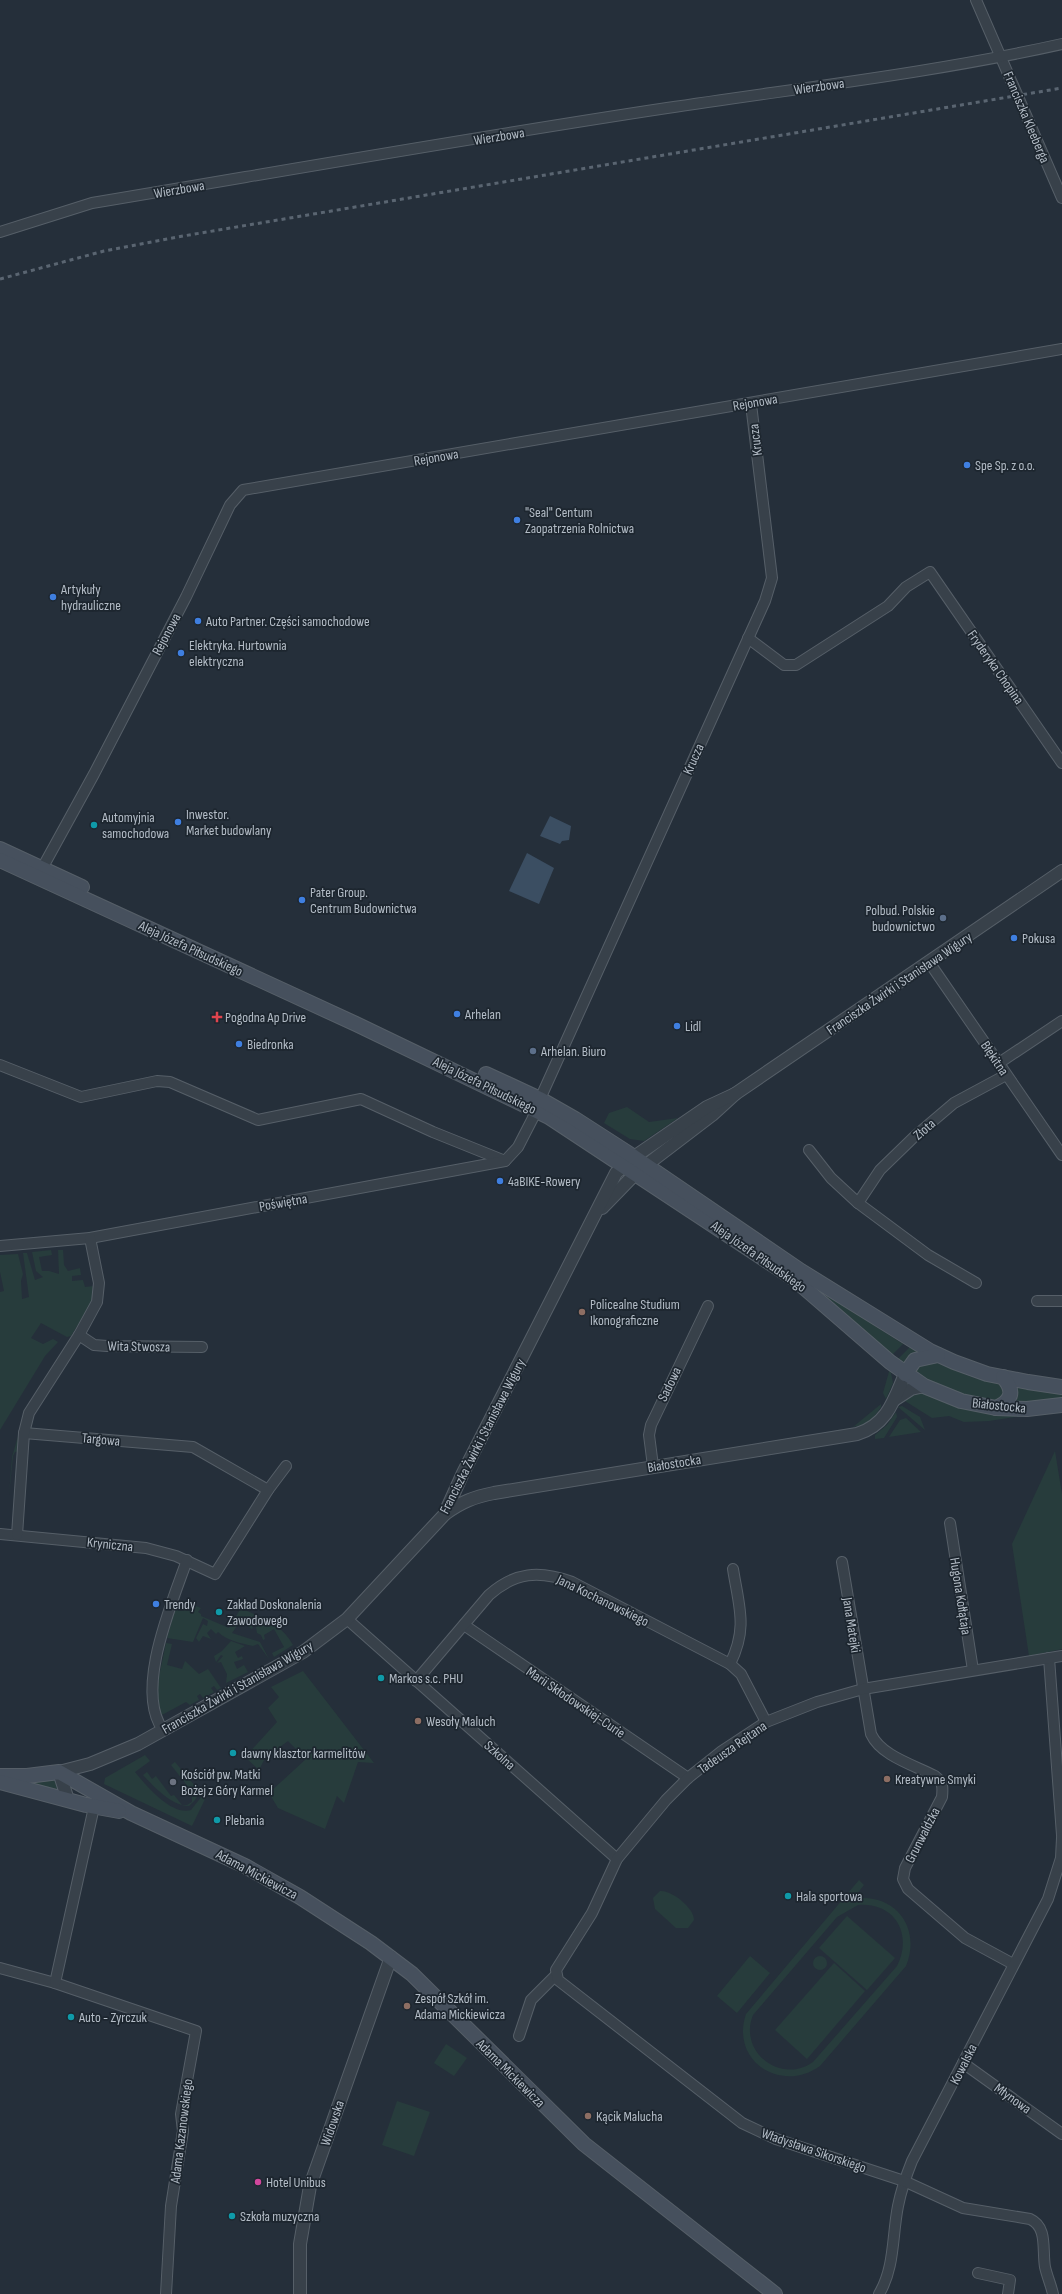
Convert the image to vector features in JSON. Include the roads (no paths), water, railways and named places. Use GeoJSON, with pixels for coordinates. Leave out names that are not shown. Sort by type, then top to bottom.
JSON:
{"type":"FeatureCollection","features":[{"type":"Feature","properties":{"kind":"main road","name":"Aleja Józefa Piłsudskiego"},"geometry":{"type":"LineString","coordinates":[[0,849],[40,873],[356,1024],[539,1105],[801,1271],[938,1355]]}},
{"type":"Feature","properties":{"kind":"main road","name":"Aleja Józefa Piłsudskiego"},"geometry":{"type":"LineString","coordinates":[[0,860],[40,873]]}},
{"type":"Feature","properties":{"kind":"main road","name":"Aleja Józefa Piłsudskiego"},"geometry":{"type":"LineString","coordinates":[[635,1165],[793,1278],[905,1374],[924,1386]]}},
{"type":"Feature","properties":{"kind":"main road"},"geometry":{"type":"LineString","coordinates":[[905,1374],[916,1360],[923,1357],[938,1355]]}},
{"type":"Feature","properties":{"kind":"main road","name":"Białostocka"},"geometry":{"type":"LineString","coordinates":[[938,1355],[970,1368],[1003,1377],[1062,1387]]}},
{"type":"Feature","properties":{"kind":"main road"},"geometry":{"type":"LineString","coordinates":[[996,1408],[1007,1402],[1011,1396],[1011,1389],[1003,1377]]}},
{"type":"Feature","properties":{"kind":"main road","name":"Białostocka"},"geometry":{"type":"LineString","coordinates":[[924,1386],[960,1401],[996,1408],[1027,1409],[1062,1405]]}},
{"type":"Feature","properties":{"kind":"main road"},"geometry":{"type":"LineString","coordinates":[[0,1776],[28,1776],[59,1772]]}},
{"type":"Feature","properties":{"kind":"main road","name":"Adama Mickiewicza"},"geometry":{"type":"LineString","coordinates":[[59,1772],[85,1789],[131,1813],[245,1866],[300,1897],[391,1958],[412,1974],[584,2144],[775,2294]]}},
{"type":"Feature","properties":{"kind":"main road","name":"Adama Mickiewicza"},"geometry":{"type":"LineString","coordinates":[[0,1782],[94,1807],[131,1813]]}},
{"type":"Feature","properties":{"kind":"street","name":"Franciszka Kleeberga"},"geometry":{"type":"LineString","coordinates":[[976,0],[1062,198]]}},
{"type":"Feature","properties":{"kind":"street","name":"Wierzbowa"},"geometry":{"type":"LineString","coordinates":[[0,232],[92,203],[666,108],[852,82],[1001,58],[1062,44]]}},
{"type":"Feature","properties":{"kind":"street","name":"Rejonowa"},"geometry":{"type":"LineString","coordinates":[[40,873],[186,597],[230,505],[243,490],[751,404],[1062,349]]}},
{"type":"Feature","properties":{"kind":"street","name":"Krucza"},"geometry":{"type":"LineString","coordinates":[[539,1105],[765,601],[772,578],[751,404]]}},
{"type":"Feature","properties":{"kind":"street","name":"Fryderyka Chopina"},"geometry":{"type":"LineString","coordinates":[[748,638],[784,665],[796,665],[888,606],[906,587],[930,572],[1062,763]]}},
{"type":"Feature","properties":{"kind":"street","name":"Franciszka Żwirki i Stanisława Wigury"},"geometry":{"type":"LineString","coordinates":[[59,1772],[90,1764],[138,1744],[303,1652],[347,1619],[444,1515],[451,1496],[613,1178],[635,1165],[710,1111],[1062,871]]}},
{"type":"Feature","properties":{"kind":"street","name":"Błękitna"},"geometry":{"type":"LineString","coordinates":[[929,962],[1062,1155]]}},
{"type":"Feature","properties":{"kind":"street"},"geometry":{"type":"LineString","coordinates":[[999,1063],[1062,1021]]}},
{"type":"Feature","properties":{"kind":"street"},"geometry":{"type":"LineString","coordinates":[[0,1065],[80,1097],[157,1081],[170,1082],[258,1120],[361,1099],[505,1161],[518,1147],[539,1105]]}},
{"type":"Feature","properties":{"kind":"street","name":"Złota"},"geometry":{"type":"LineString","coordinates":[[858,1203],[880,1170],[914,1137],[954,1103],[1006,1075]]}},
{"type":"Feature","properties":{"kind":"street"},"geometry":{"type":"LineString","coordinates":[[809,1150],[831,1178],[858,1203],[928,1255],[976,1283]]}},
{"type":"Feature","properties":{"kind":"street","name":"Poświętna"},"geometry":{"type":"LineString","coordinates":[[0,1246],[90,1238],[505,1161]]}},
{"type":"Feature","properties":{"kind":"street"},"geometry":{"type":"LineString","coordinates":[[17,1535],[26,1421],[34,1403],[79,1335],[97,1302],[99,1283],[90,1238]]}},
{"type":"Feature","properties":{"kind":"street"},"geometry":{"type":"LineString","coordinates":[[1036,1301],[1062,1301]]}},
{"type":"Feature","properties":{"kind":"street","name":"Sadowa"},"geometry":{"type":"LineString","coordinates":[[653,1466],[649,1435],[651,1425],[708,1306]]}},
{"type":"Feature","properties":{"kind":"street","name":"Wita Stwosza"},"geometry":{"type":"LineString","coordinates":[[79,1335],[94,1345],[202,1347]]}},
{"type":"Feature","properties":{"kind":"street","name":"Białostocka"},"geometry":{"type":"LineString","coordinates":[[444,1515],[459,1503],[472,1498],[653,1466],[857,1434],[870,1430],[880,1422],[894,1400],[905,1374]]}},
{"type":"Feature","properties":{"kind":"street","name":"Białostocka"},"geometry":{"type":"LineString","coordinates":[[894,1400],[911,1389],[924,1386]]}},
{"type":"Feature","properties":{"kind":"street","name":"Targowa"},"geometry":{"type":"LineString","coordinates":[[24,1433],[193,1447],[268,1490]]}},
{"type":"Feature","properties":{"kind":"street"},"geometry":{"type":"LineString","coordinates":[[268,1490],[286,1466]]}},
{"type":"Feature","properties":{"kind":"street","name":"Kryniczna"},"geometry":{"type":"LineString","coordinates":[[0,1534],[127,1544],[164,1552],[187,1560],[215,1574],[268,1490]]}},
{"type":"Feature","properties":{"kind":"street","name":"Hugona Kołłątaja"},"geometry":{"type":"LineString","coordinates":[[950,1523],[973,1670]]}},
{"type":"Feature","properties":{"kind":"street"},"geometry":{"type":"LineString","coordinates":[[163,1730],[156,1720],[151,1697],[153,1673],[168,1614],[187,1560]]}},
{"type":"Feature","properties":{"kind":"street","name":"Jana Matejki"},"geometry":{"type":"LineString","coordinates":[[842,1562],[863,1689]]}},
{"type":"Feature","properties":{"kind":"street"},"geometry":{"type":"LineString","coordinates":[[730,1664],[741,1636],[742,1623],[733,1569]]}},
{"type":"Feature","properties":{"kind":"street","name":"Jana Kochanowskiego"},"geometry":{"type":"LineString","coordinates":[[416,1681],[489,1595],[502,1584],[519,1576],[536,1574],[554,1575],[572,1582],[730,1664],[741,1674],[766,1722]]}},
{"type":"Feature","properties":{"kind":"street","name":"Szkolna"},"geometry":{"type":"LineString","coordinates":[[347,1619],[617,1859]]}},
{"type":"Feature","properties":{"kind":"street","name":"Marii Skłodowskiej-Curie"},"geometry":{"type":"LineString","coordinates":[[464,1625],[688,1778]]}},
{"type":"Feature","properties":{"kind":"street","name":"Tadeusza Rejtana"},"geometry":{"type":"LineString","coordinates":[[557,1977],[556,1970],[592,1913],[617,1859],[666,1800],[688,1778],[722,1751],[766,1722],[817,1702],[863,1689],[1062,1656]]}},
{"type":"Feature","properties":{"kind":"street"},"geometry":{"type":"LineString","coordinates":[[1048,1658],[1062,1835]]}},
{"type":"Feature","properties":{"kind":"street","name":"Grunwaldzka"},"geometry":{"type":"LineString","coordinates":[[863,1689],[871,1734],[875,1743],[888,1752],[935,1776],[941,1780],[943,1787],[942,1797],[905,1868],[902,1879],[908,1889],[965,1938],[1013,1964]]}},
{"type":"Feature","properties":{"kind":"street"},"geometry":{"type":"LineString","coordinates":[[85,1789],[85,1774],[90,1764]]}},
{"type":"Feature","properties":{"kind":"street"},"geometry":{"type":"LineString","coordinates":[[59,1772],[68,1800]]}},
{"type":"Feature","properties":{"kind":"street"},"geometry":{"type":"LineString","coordinates":[[55,1983],[94,1807]]}},
{"type":"Feature","properties":{"kind":"street","name":"Kowalska"},"geometry":{"type":"LineString","coordinates":[[878,2294],[891,2262],[898,2207],[904,2181],[912,2161],[1048,1899],[1062,1858],[1062,1838]]}},
{"type":"Feature","properties":{"kind":"street","name":"Widowska"},"geometry":{"type":"LineString","coordinates":[[300,2294],[300,2244],[310,2186],[391,1958]]}},
{"type":"Feature","properties":{"kind":"street","name":"Adama Kazanowskiego"},"geometry":{"type":"LineString","coordinates":[[0,1968],[55,1983],[196,2031],[181,2114],[184,2131],[171,2206],[166,2294]]}},
{"type":"Feature","properties":{"kind":"street"},"geometry":{"type":"LineString","coordinates":[[519,2036],[531,2000],[557,1977]]}},
{"type":"Feature","properties":{"kind":"street","name":"Władysława Sikorskiego"},"geometry":{"type":"LineString","coordinates":[[557,1977],[742,2123],[776,2139],[904,2181],[963,2208],[1030,2219],[1037,2222],[1042,2231],[1046,2267],[1053,2294]]}},
{"type":"Feature","properties":{"kind":"street","name":"Młynowa"},"geometry":{"type":"LineString","coordinates":[[963,2063],[1061,2130]]}},
{"type":"Feature","properties":{"kind":"street"},"geometry":{"type":"LineString","coordinates":[[978,2273],[1010,2280],[1008,2294]]}},
{"type":"Feature","properties":{"kind":"water"},"geometry":{"type":"Polygon","coordinates":[[[550,816],[571,826],[569,840],[562,841],[560,844],[540,836],[550,816]]]}},
{"type":"Feature","properties":{"kind":"water"},"geometry":{"type":"Polygon","coordinates":[[[527,853],[554,868],[539,904],[509,891],[527,853]]]}},
{"type":"Feature","properties":{"kind":"railway"},"geometry":{"type":"LineString","coordinates":[[0,279],[104,251],[183,236],[1062,88]]}},
{"type":"Feature","properties":{"kind":"place","name":"Spe Sp. z o.o."},"geometry":{"type":"Point","coordinates":[967,465]}},
{"type":"Feature","properties":{"kind":"place","name":"\"Seal\" Centum Zaopatrzenia Rolnictwa"},"geometry":{"type":"Point","coordinates":[517,520]}},
{"type":"Feature","properties":{"kind":"place","name":"Artykuły hydrauliczne"},"geometry":{"type":"Point","coordinates":[53,597]}},
{"type":"Feature","properties":{"kind":"place","name":"Auto Partner. Części samochodowe"},"geometry":{"type":"Point","coordinates":[198,621]}},
{"type":"Feature","properties":{"kind":"place","name":"Elektryka. Hurtownia elektryczna"},"geometry":{"type":"Point","coordinates":[181,653]}},
{"type":"Feature","properties":{"kind":"place","name":"Inwestor. Market budowlany"},"geometry":{"type":"Point","coordinates":[178,822]}},
{"type":"Feature","properties":{"kind":"place","name":"Automyjnia samochodowa"},"geometry":{"type":"Point","coordinates":[94,825]}},
{"type":"Feature","properties":{"kind":"place","name":"Pater Group. Centrum Budownictwa"},"geometry":{"type":"Point","coordinates":[302,900]}},
{"type":"Feature","properties":{"kind":"place","name":"Polbud. Polskie budownictwo"},"geometry":{"type":"Point","coordinates":[943,918]}},
{"type":"Feature","properties":{"kind":"place","name":"Pokusa"},"geometry":{"type":"Point","coordinates":[1014,938]}},
{"type":"Feature","properties":{"kind":"place","name":"Arhelan"},"geometry":{"type":"Point","coordinates":[457,1014]}},
{"type":"Feature","properties":{"kind":"place","name":"Pogodna Ap Drive"},"geometry":{"type":"Point","coordinates":[217,1017]}},
{"type":"Feature","properties":{"kind":"place","name":"Lidl"},"geometry":{"type":"Point","coordinates":[677,1026]}},
{"type":"Feature","properties":{"kind":"place","name":"Biedronka"},"geometry":{"type":"Point","coordinates":[239,1044]}},
{"type":"Feature","properties":{"kind":"place","name":"Arhelan. Biuro"},"geometry":{"type":"Point","coordinates":[533,1051]}},
{"type":"Feature","properties":{"kind":"place","name":"4aBIKE-Rowery"},"geometry":{"type":"Point","coordinates":[500,1181]}},
{"type":"Feature","properties":{"kind":"place","name":"Policealne Studium Ikonograficzne"},"geometry":{"type":"Point","coordinates":[582,1312]}},
{"type":"Feature","properties":{"kind":"place","name":"Trendy"},"geometry":{"type":"Point","coordinates":[156,1604]}},
{"type":"Feature","properties":{"kind":"place","name":"Zakład Doskonalenia Zawodowego"},"geometry":{"type":"Point","coordinates":[219,1612]}},
{"type":"Feature","properties":{"kind":"place","name":"Markos s.c. PHU"},"geometry":{"type":"Point","coordinates":[381,1678]}},
{"type":"Feature","properties":{"kind":"place","name":"Wesoły Maluch"},"geometry":{"type":"Point","coordinates":[418,1721]}},
{"type":"Feature","properties":{"kind":"place","name":"dawny klasztor karmelitów"},"geometry":{"type":"Point","coordinates":[233,1753]}},
{"type":"Feature","properties":{"kind":"place","name":"Kreatywne Smyki"},"geometry":{"type":"Point","coordinates":[887,1779]}},
{"type":"Feature","properties":{"kind":"place","name":"Kościół pw. Matki Bożej z Góry Karmel"},"geometry":{"type":"Point","coordinates":[173,1782]}},
{"type":"Feature","properties":{"kind":"place","name":"Plebania"},"geometry":{"type":"Point","coordinates":[217,1820]}},
{"type":"Feature","properties":{"kind":"place","name":"Hala sportowa"},"geometry":{"type":"Point","coordinates":[788,1896]}},
{"type":"Feature","properties":{"kind":"place","name":"Zespół Szkół im. Adama Mickiewicza"},"geometry":{"type":"Point","coordinates":[407,2006]}},
{"type":"Feature","properties":{"kind":"place","name":"Auto - Zyrczuk"},"geometry":{"type":"Point","coordinates":[71,2017]}},
{"type":"Feature","properties":{"kind":"place","name":"Kącik Malucha"},"geometry":{"type":"Point","coordinates":[588,2116]}},
{"type":"Feature","properties":{"kind":"place","name":"Hotel Unibus"},"geometry":{"type":"Point","coordinates":[258,2182]}},
{"type":"Feature","properties":{"kind":"place","name":"Szkoła muzyczna"},"geometry":{"type":"Point","coordinates":[232,2216]}}]}
